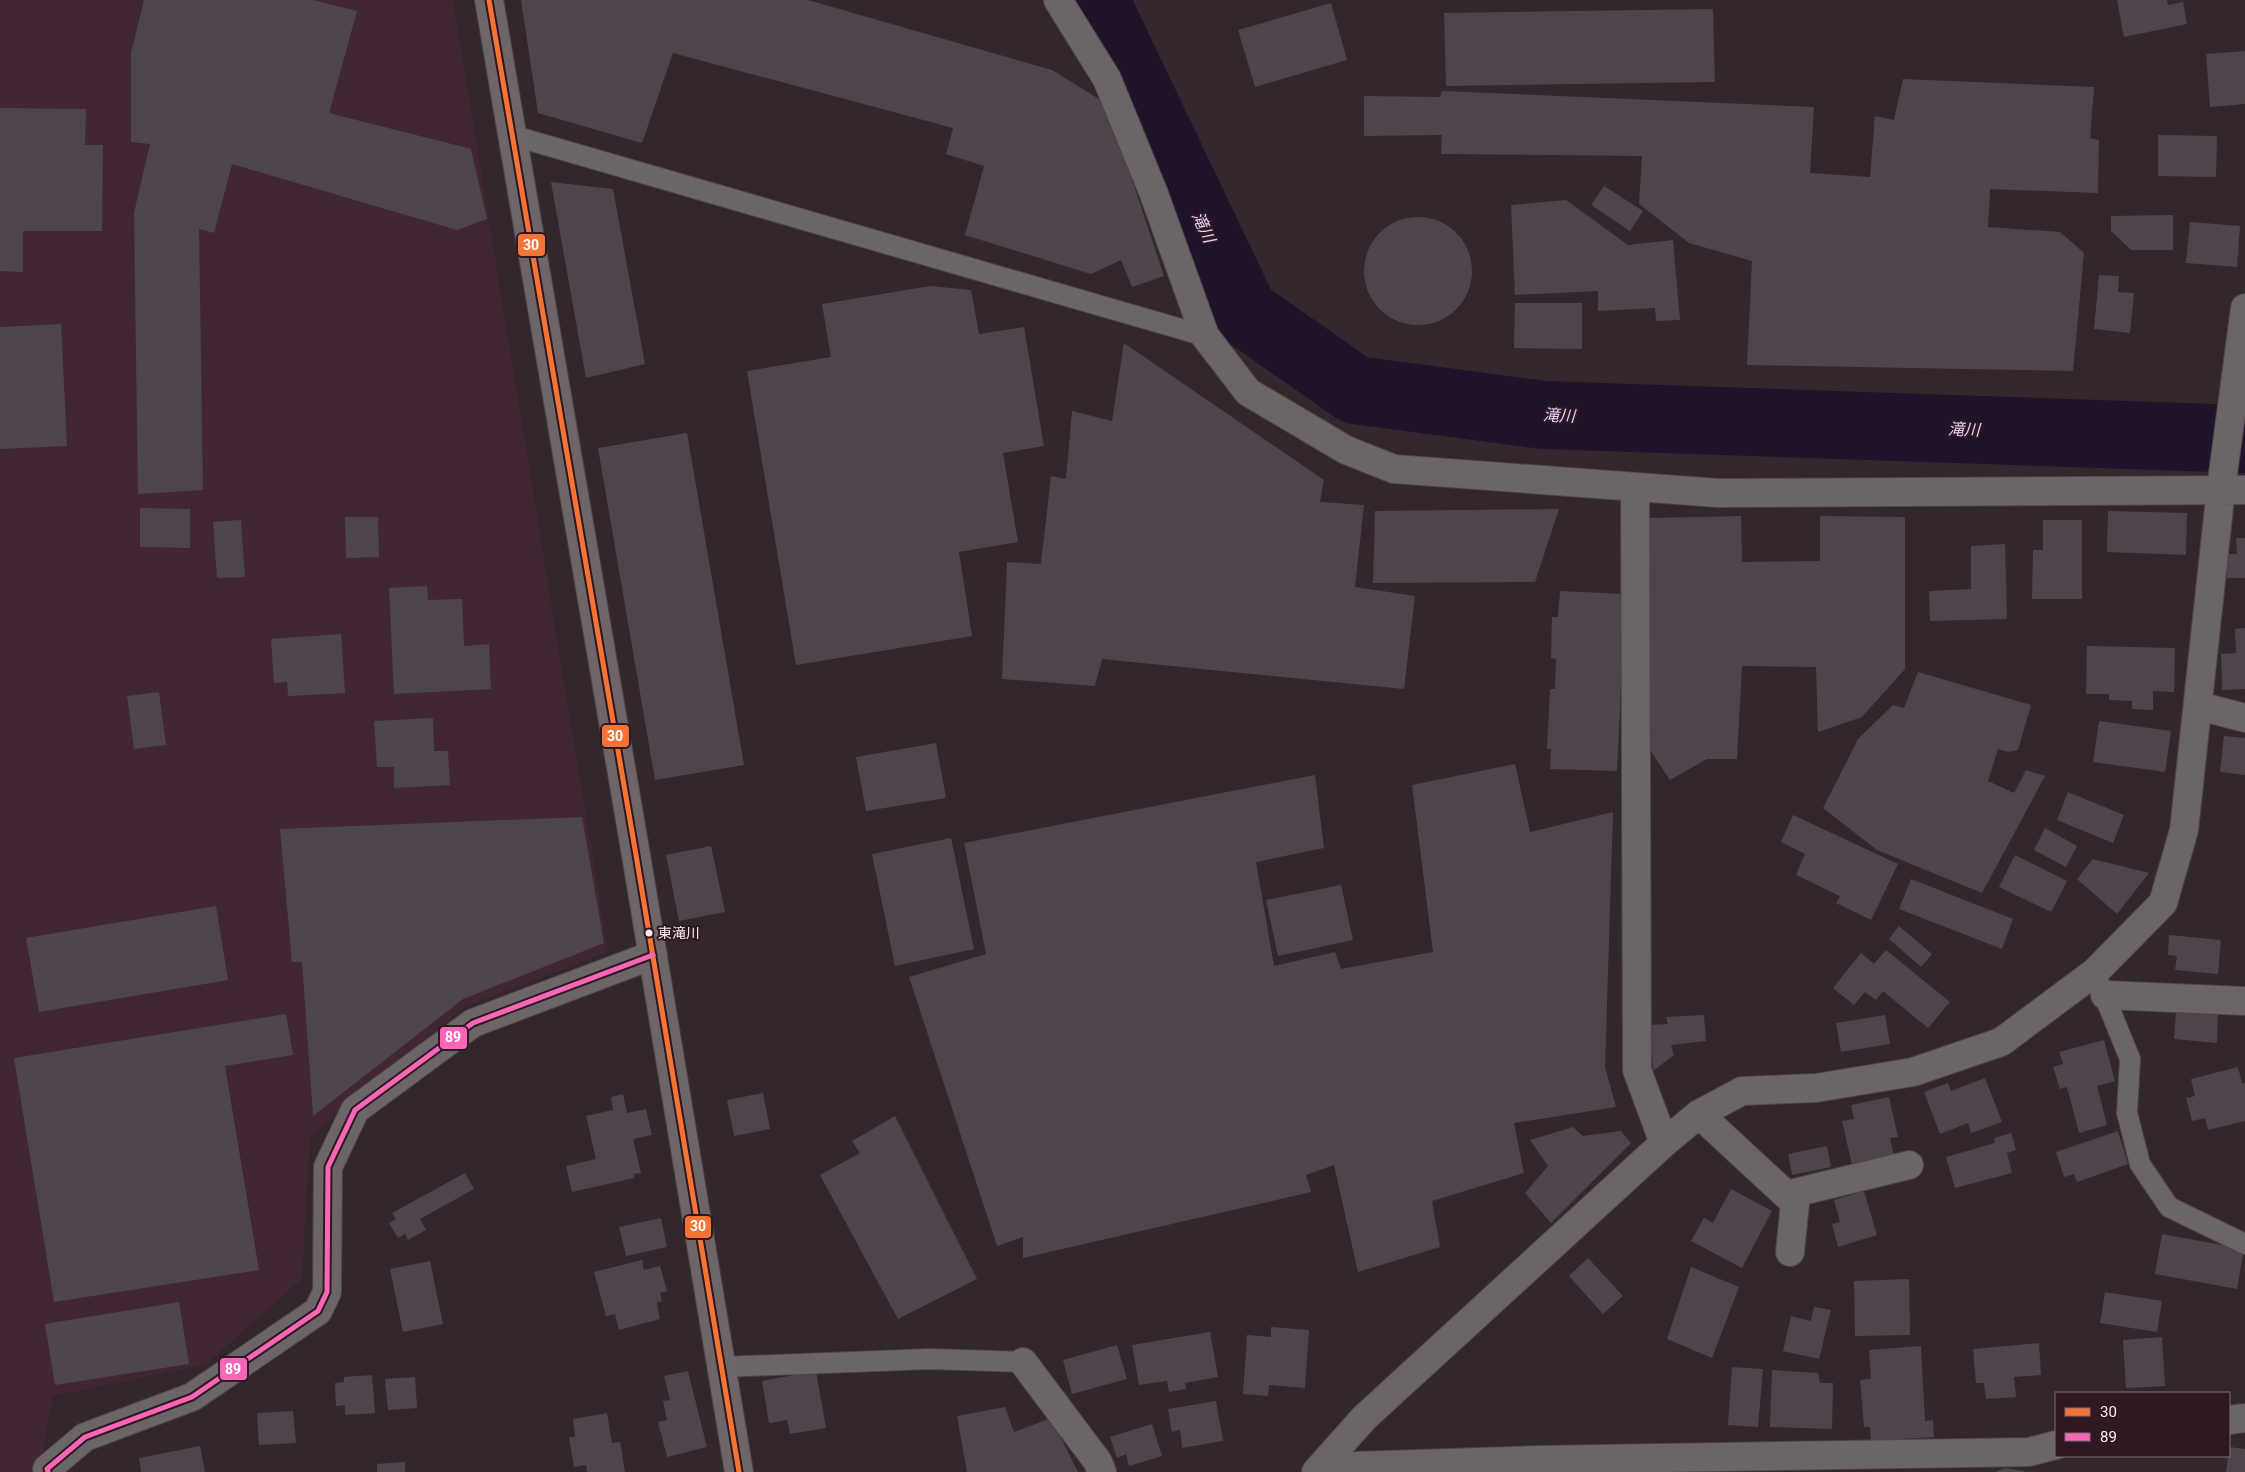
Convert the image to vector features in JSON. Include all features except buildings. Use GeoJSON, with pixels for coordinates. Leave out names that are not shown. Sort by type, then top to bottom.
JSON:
{"type":"FeatureCollection","features":[{"type":"Feature","properties":{"kind":"main road"},"geometry":{"type":"LineString","coordinates":[[489,0],[653,955],[739,1472]]}},
{"type":"Feature","properties":{"kind":"street"},"geometry":{"type":"LineString","coordinates":[[1058,0],[1107,79],[1154,194],[1205,336],[1248,392],[1346,450],[1394,469],[1718,493],[2233,489]]}},
{"type":"Feature","properties":{"kind":"street"},"geometry":{"type":"LineString","coordinates":[[1319,1470],[1364,1418],[1664,1143],[1699,1114],[1742,1091],[1816,1088],[1913,1072],[2001,1042],[2100,983],[2163,903],[2184,830],[2199,706],[2233,489],[2245,308]]}},
{"type":"Feature","properties":{"kind":"street"},"geometry":{"type":"LineString","coordinates":[[1635,487],[1637,1070],[1664,1143]]}},
{"type":"Feature","properties":{"kind":"street"},"geometry":{"type":"LineString","coordinates":[[2199,706],[2245,718]]}},
{"type":"Feature","properties":{"kind":"street"},"geometry":{"type":"LineString","coordinates":[[48,1472],[47,1469],[85,1437],[192,1397],[318,1311],[327,1292],[328,1167],[355,1110],[473,1023],[653,955]]}},
{"type":"Feature","properties":{"kind":"street"},"geometry":{"type":"LineString","coordinates":[[2100,983],[2245,1001]]}},
{"type":"Feature","properties":{"kind":"street"},"geometry":{"type":"LineString","coordinates":[[1699,1114],[1794,1203],[1790,1252]]}},
{"type":"Feature","properties":{"kind":"street"},"geometry":{"type":"LineString","coordinates":[[1786,1195],[1909,1165]]}},
{"type":"Feature","properties":{"kind":"street"},"geometry":{"type":"LineString","coordinates":[[1023,1362],[1098,1462],[1102,1472]]}},
{"type":"Feature","properties":{"kind":"street"},"geometry":{"type":"LineString","coordinates":[[2230,1420],[2245,1418]]}},
{"type":"Feature","properties":{"kind":"street"},"geometry":{"type":"LineString","coordinates":[[1319,1470],[1541,1460],[2029,1452],[2055,1445]]}},
{"type":"Feature","properties":{"kind":"lane"},"geometry":{"type":"LineString","coordinates":[[511,135],[1205,336]]}},
{"type":"Feature","properties":{"kind":"lane"},"geometry":{"type":"LineString","coordinates":[[2100,983],[2130,1060],[2127,1113],[2140,1164],[2169,1208],[2245,1244]]}},
{"type":"Feature","properties":{"kind":"lane"},"geometry":{"type":"LineString","coordinates":[[721,1367],[929,1359],[1023,1362]]}},
{"type":"Feature","properties":{"kind":"shaded area"},"geometry":{"type":"Polygon","coordinates":[[[0,0],[453,0],[608,952],[466,1006],[310,1137],[302,1279],[205,1365],[53,1396],[39,1472],[0,1472],[0,0]]]}},
{"type":"Feature","properties":{"kind":"waterway","name":"滝川"},"geometry":{"type":"LineString","coordinates":[[1095,0],[1244,312],[1355,390],[1544,415],[2245,439]]}},
{"type":"Feature","properties":{"kind":"transit line","name":"30"},"geometry":{"type":"LineString","coordinates":[[489,0],[636,855],[739,1472]]}},
{"type":"Feature","properties":{"kind":"transit line","name":"89"},"geometry":{"type":"LineString","coordinates":[[48,1472],[47,1469],[85,1437],[192,1397],[318,1311],[327,1292],[328,1167],[355,1110],[473,1023],[653,955]]}},
{"type":"Feature","properties":{"kind":"place","name":"東滝川"},"geometry":{"type":"Point","coordinates":[649,933]}}]}
